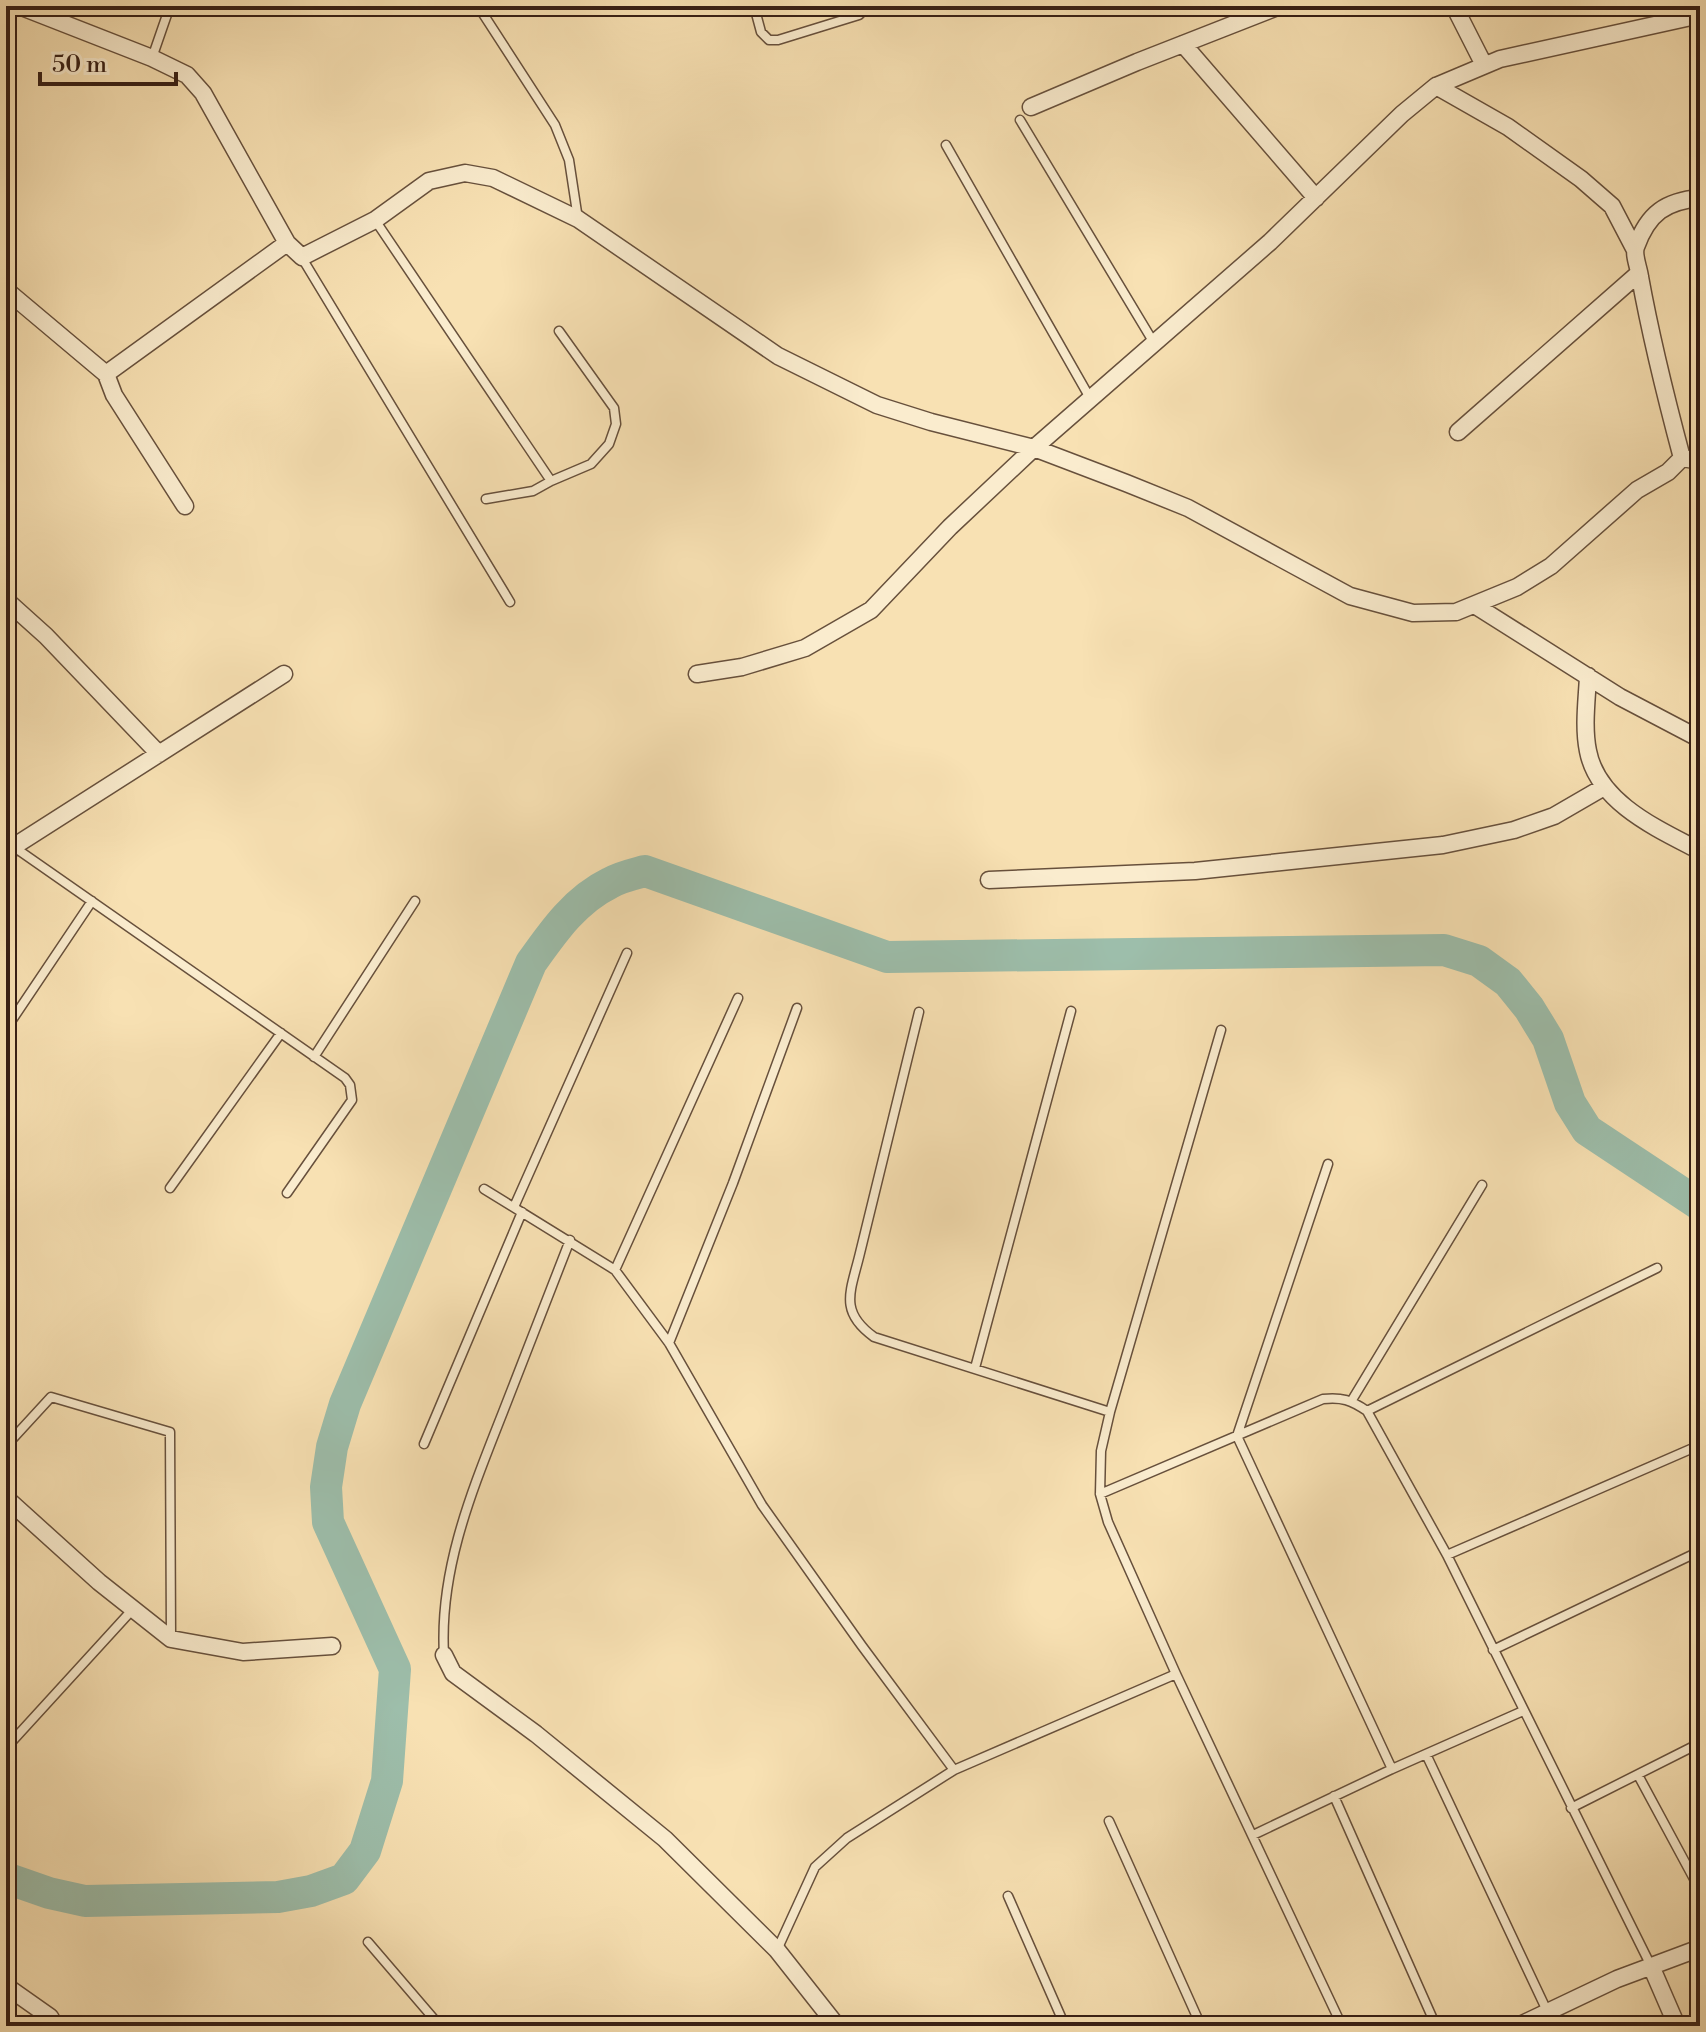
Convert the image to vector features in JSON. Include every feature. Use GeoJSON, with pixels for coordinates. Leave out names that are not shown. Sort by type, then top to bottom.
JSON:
{"type":"FeatureCollection","features":[{"type":"Feature","properties":{"kind":"street"},"geometry":{"type":"LineString","coordinates":[[19,6],[152,58],[187,75],[203,93],[287,243],[302,257],[375,220],[429,181],[465,173],[493,178],[578,219],[778,356],[877,405],[1034,448],[1188,508],[1350,596],[1413,613],[1456,612],[1476,606],[1517,587],[1551,566],[1637,490],[1668,472],[1682,458]]}},
{"type":"Feature","properties":{"kind":"street"},"geometry":{"type":"LineString","coordinates":[[1026,113],[1183,44],[1280,6]]}},
{"type":"Feature","properties":{"kind":"street"},"geometry":{"type":"LineString","coordinates":[[1454,6],[1484,65]]}},
{"type":"Feature","properties":{"kind":"street"},"geometry":{"type":"LineString","coordinates":[[697,674],[742,667],[805,648],[871,610],[950,527],[1034,448],[1316,198],[1402,114],[1436,86],[1484,65],[1696,13]]}},
{"type":"Feature","properties":{"kind":"street"},"geometry":{"type":"LineString","coordinates":[[1183,44],[1316,198]]}},
{"type":"Feature","properties":{"kind":"street"},"geometry":{"type":"LineString","coordinates":[[1436,86],[1508,127],[1581,179],[1612,206],[1635,250],[1650,336],[1682,458]]}},
{"type":"Feature","properties":{"kind":"street"},"geometry":{"type":"LineString","coordinates":[[1635,250],[1653,216],[1664,206],[1700,198]]}},
{"type":"Feature","properties":{"kind":"street"},"geometry":{"type":"LineString","coordinates":[[106,374],[287,243]]}},
{"type":"Feature","properties":{"kind":"street"},"geometry":{"type":"LineString","coordinates":[[1458,432],[1639,273]]}},
{"type":"Feature","properties":{"kind":"street"},"geometry":{"type":"LineString","coordinates":[[6,290],[106,374],[114,395],[185,506]]}},
{"type":"Feature","properties":{"kind":"street"},"geometry":{"type":"LineString","coordinates":[[1682,458],[1700,461]]}},
{"type":"Feature","properties":{"kind":"street"},"geometry":{"type":"LineString","coordinates":[[6,600],[46,636],[159,754]]}},
{"type":"Feature","properties":{"kind":"street"},"geometry":{"type":"LineString","coordinates":[[1476,606],[1620,697],[1700,739]]}},
{"type":"Feature","properties":{"kind":"street"},"geometry":{"type":"LineString","coordinates":[[10,851],[284,674]]}},
{"type":"Feature","properties":{"kind":"street"},"geometry":{"type":"LineString","coordinates":[[1588,676],[1588,752],[1604,787],[1648,824],[1700,851]]}},
{"type":"Feature","properties":{"kind":"street"},"geometry":{"type":"LineString","coordinates":[[989,880],[1195,871],[1443,845],[1514,830],[1541,820],[1604,787]]}},
{"type":"Feature","properties":{"kind":"street"},"geometry":{"type":"LineString","coordinates":[[6,1498],[99,1582],[171,1639],[243,1652],[332,1646]]}},
{"type":"Feature","properties":{"kind":"street"},"geometry":{"type":"LineString","coordinates":[[444,1655],[453,1673],[536,1734],[665,1839],[777,1950],[837,2026]]}},
{"type":"Feature","properties":{"kind":"street"},"geometry":{"type":"LineString","coordinates":[[1518,2026],[1617,1979],[1700,1948]]}},
{"type":"Feature","properties":{"kind":"street"},"geometry":{"type":"LineString","coordinates":[[1651,1966],[1677,2026]]}},
{"type":"Feature","properties":{"kind":"street"},"geometry":{"type":"LineString","coordinates":[[6,1986],[50,2017],[55,2026]]}},
{"type":"Feature","properties":{"kind":"lane"},"geometry":{"type":"LineString","coordinates":[[152,58],[170,6]]}},
{"type":"Feature","properties":{"kind":"lane"},"geometry":{"type":"LineString","coordinates":[[478,6],[555,125],[569,160],[578,219]]}},
{"type":"Feature","properties":{"kind":"lane"},"geometry":{"type":"LineString","coordinates":[[754,6],[761,32],[769,40],[778,40],[859,15],[868,6]]}},
{"type":"Feature","properties":{"kind":"lane"},"geometry":{"type":"LineString","coordinates":[[1026,113],[1154,343]]}},
{"type":"Feature","properties":{"kind":"lane"},"geometry":{"type":"LineString","coordinates":[[946,145],[1090,398]]}},
{"type":"Feature","properties":{"kind":"lane"},"geometry":{"type":"LineString","coordinates":[[375,220],[551,481]]}},
{"type":"Feature","properties":{"kind":"lane"},"geometry":{"type":"LineString","coordinates":[[302,257],[510,602]]}},
{"type":"Feature","properties":{"kind":"lane"},"geometry":{"type":"LineString","coordinates":[[486,499],[533,491],[591,464],[609,444],[616,424],[614,408],[559,331]]}},
{"type":"Feature","properties":{"kind":"lane"},"geometry":{"type":"LineString","coordinates":[[10,851],[92,901],[345,1078],[350,1085],[352,1100],[287,1193]]}},
{"type":"Feature","properties":{"kind":"lane"},"geometry":{"type":"LineString","coordinates":[[6,1029],[92,901]]}},
{"type":"Feature","properties":{"kind":"lane"},"geometry":{"type":"LineString","coordinates":[[314,1057],[415,901]]}},
{"type":"Feature","properties":{"kind":"lane"},"geometry":{"type":"LineString","coordinates":[[424,1444],[518,1209],[627,953]]}},
{"type":"Feature","properties":{"kind":"lane"},"geometry":{"type":"LineString","coordinates":[[615,1270],[738,998]]}},
{"type":"Feature","properties":{"kind":"lane"},"geometry":{"type":"LineString","coordinates":[[669,1343],[733,1183],[797,1008]]}},
{"type":"Feature","properties":{"kind":"lane"},"geometry":{"type":"LineString","coordinates":[[975,1368],[1071,1011]]}},
{"type":"Feature","properties":{"kind":"lane"},"geometry":{"type":"LineString","coordinates":[[919,1012],[851,1292],[851,1315],[858,1326],[874,1337],[1110,1412]]}},
{"type":"Feature","properties":{"kind":"lane"},"geometry":{"type":"LineString","coordinates":[[1221,1030],[1110,1412],[1101,1451],[1100,1494],[1108,1522],[1176,1674],[1342,2026]]}},
{"type":"Feature","properties":{"kind":"lane"},"geometry":{"type":"LineString","coordinates":[[170,1188],[281,1033]]}},
{"type":"Feature","properties":{"kind":"lane"},"geometry":{"type":"LineString","coordinates":[[1328,1164],[1237,1436],[1392,1769]]}},
{"type":"Feature","properties":{"kind":"lane"},"geometry":{"type":"LineString","coordinates":[[1352,1400],[1482,1185]]}},
{"type":"Feature","properties":{"kind":"lane"},"geometry":{"type":"LineString","coordinates":[[484,1189],[615,1270],[669,1343],[762,1505],[954,1770]]}},
{"type":"Feature","properties":{"kind":"lane"},"geometry":{"type":"LineString","coordinates":[[444,1655],[448,1573],[466,1503],[570,1240]]}},
{"type":"Feature","properties":{"kind":"lane"},"geometry":{"type":"LineString","coordinates":[[1367,1411],[1657,1268]]}},
{"type":"Feature","properties":{"kind":"lane"},"geometry":{"type":"LineString","coordinates":[[6,1446],[51,1397],[170,1432],[171,1639]]}},
{"type":"Feature","properties":{"kind":"lane"},"geometry":{"type":"LineString","coordinates":[[1100,1494],[1323,1399],[1341,1397],[1352,1400],[1367,1411],[1447,1555],[1651,1966]]}},
{"type":"Feature","properties":{"kind":"lane"},"geometry":{"type":"LineString","coordinates":[[1447,1555],[1700,1445]]}},
{"type":"Feature","properties":{"kind":"lane"},"geometry":{"type":"LineString","coordinates":[[1493,1650],[1700,1551]]}},
{"type":"Feature","properties":{"kind":"lane"},"geometry":{"type":"LineString","coordinates":[[6,1748],[133,1609]]}},
{"type":"Feature","properties":{"kind":"lane"},"geometry":{"type":"LineString","coordinates":[[777,1950],[815,1867],[847,1838],[954,1770],[1176,1674]]}},
{"type":"Feature","properties":{"kind":"lane"},"geometry":{"type":"LineString","coordinates":[[1253,1835],[1523,1711]]}},
{"type":"Feature","properties":{"kind":"lane"},"geometry":{"type":"LineString","coordinates":[[1571,1808],[1700,1743]]}},
{"type":"Feature","properties":{"kind":"lane"},"geometry":{"type":"LineString","coordinates":[[1426,1754],[1548,2014]]}},
{"type":"Feature","properties":{"kind":"lane"},"geometry":{"type":"LineString","coordinates":[[1638,1775],[1700,1890]]}},
{"type":"Feature","properties":{"kind":"lane"},"geometry":{"type":"LineString","coordinates":[[1334,1796],[1436,2026]]}},
{"type":"Feature","properties":{"kind":"lane"},"geometry":{"type":"LineString","coordinates":[[1109,1821],[1201,2026]]}},
{"type":"Feature","properties":{"kind":"lane"},"geometry":{"type":"LineString","coordinates":[[1008,1896],[1065,2026]]}},
{"type":"Feature","properties":{"kind":"lane"},"geometry":{"type":"LineString","coordinates":[[368,1942],[440,2026]]}},
{"type":"Feature","properties":{"kind":"waterway"},"geometry":{"type":"LineString","coordinates":[[6,1878],[85,1901],[278,1897],[311,1891],[344,1879],[365,1851],[387,1781],[395,1669],[328,1522],[326,1487],[332,1447],[345,1404],[531,963],[575,908],[597,890],[618,879],[645,871],[887,957],[1444,950],[1479,961],[1508,982],[1529,1008],[1548,1039],[1570,1103],[1587,1130],[1700,1205]]}}]}
